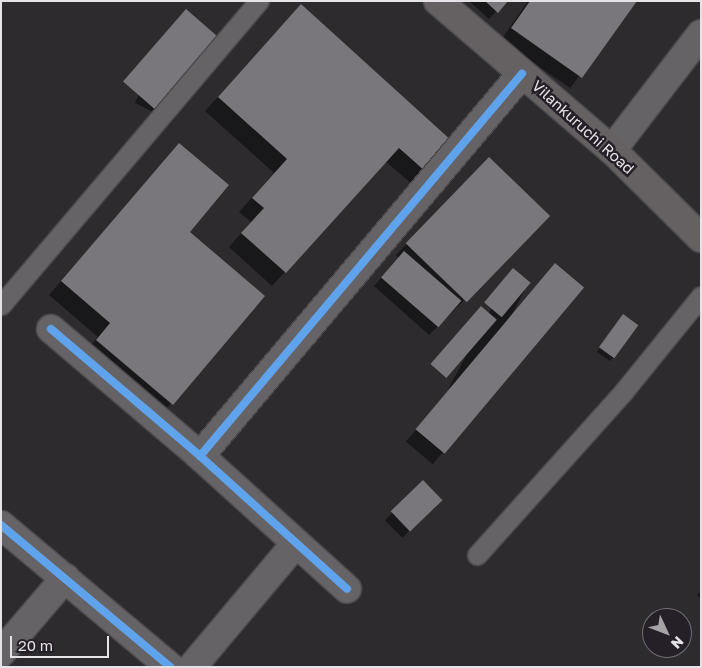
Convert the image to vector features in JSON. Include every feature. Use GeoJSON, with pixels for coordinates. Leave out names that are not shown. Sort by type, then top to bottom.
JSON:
{"type":"FeatureCollection","features":[{"type":"Feature","properties":{"kind":"main road","name":"Vilankuruchi Road"},"geometry":{"type":"LineString","coordinates":[[438,1],[612,150],[701,238]]}},
{"type":"Feature","properties":{"kind":"street"},"geometry":{"type":"LineString","coordinates":[[612,150],[701,34]]}},
{"type":"Feature","properties":{"kind":"street"},"geometry":{"type":"LineString","coordinates":[[200,456],[522,74]]}},
{"type":"Feature","properties":{"kind":"street"},"geometry":{"type":"LineString","coordinates":[[51,329],[200,456],[347,589]]}},
{"type":"Feature","properties":{"kind":"street"},"geometry":{"type":"LineString","coordinates":[[1,525],[170,667]]}},
{"type":"Feature","properties":{"kind":"street"},"geometry":{"type":"LineString","coordinates":[[192,667],[296,543]]}},
{"type":"Feature","properties":{"kind":"street"},"geometry":{"type":"LineString","coordinates":[[1,653],[65,578]]}},
{"type":"Feature","properties":{"kind":"lane"},"geometry":{"type":"LineString","coordinates":[[1,305],[259,1]]}},
{"type":"Feature","properties":{"kind":"lane"},"geometry":{"type":"LineString","coordinates":[[477,555],[624,391],[701,296]]}},
{"type":"Feature","properties":{"kind":"building"},"geometry":{"type":"Polygon","coordinates":[[[485,1],[508,1],[498,13],[485,1]]]}},
{"type":"Feature","properties":{"kind":"building"},"geometry":{"type":"Polygon","coordinates":[[[530,1],[637,1],[582,78],[511,28],[530,1]]]}},
{"type":"Feature","properties":{"kind":"building"},"geometry":{"type":"Polygon","coordinates":[[[301,4],[453,142],[426,172],[399,148],[286,273],[241,233],[264,208],[252,198],[287,159],[218,97],[301,4]]]}},
{"type":"Feature","properties":{"kind":"building"},"geometry":{"type":"Polygon","coordinates":[[[186,9],[218,37],[155,110],[123,81],[186,9]]]}},
{"type":"Feature","properties":{"kind":"building"},"geometry":{"type":"Polygon","coordinates":[[[179,143],[229,185],[190,232],[265,296],[173,405],[96,340],[110,323],[61,281],[179,143]]]}},
{"type":"Feature","properties":{"kind":"building"},"geometry":{"type":"Polygon","coordinates":[[[489,157],[550,216],[467,302],[406,243],[489,157]]]}},
{"type":"Feature","properties":{"kind":"building"},"geometry":{"type":"Polygon","coordinates":[[[404,251],[461,301],[438,327],[381,277],[404,251]]]}},
{"type":"Feature","properties":{"kind":"building"},"geometry":{"type":"Polygon","coordinates":[[[555,263],[584,287],[445,454],[416,429],[555,263]]]}},
{"type":"Feature","properties":{"kind":"building"},"geometry":{"type":"Polygon","coordinates":[[[513,268],[531,283],[502,317],[484,302],[513,268]]]}},
{"type":"Feature","properties":{"kind":"building"},"geometry":{"type":"Polygon","coordinates":[[[481,306],[497,320],[446,378],[430,364],[481,306]]]}},
{"type":"Feature","properties":{"kind":"building"},"geometry":{"type":"Polygon","coordinates":[[[623,314],[638,325],[614,358],[599,347],[623,314]]]}},
{"type":"Feature","properties":{"kind":"building"},"geometry":{"type":"Polygon","coordinates":[[[423,480],[442,500],[410,531],[391,511],[423,480]]]}},
{"type":"Feature","properties":{"kind":"cycle path"},"geometry":{"type":"LineString","coordinates":[[200,456],[522,74]]}},
{"type":"Feature","properties":{"kind":"cycle path"},"geometry":{"type":"LineString","coordinates":[[51,329],[200,456],[347,589]]}},
{"type":"Feature","properties":{"kind":"cycle path"},"geometry":{"type":"LineString","coordinates":[[1,525],[170,667]]}}]}
